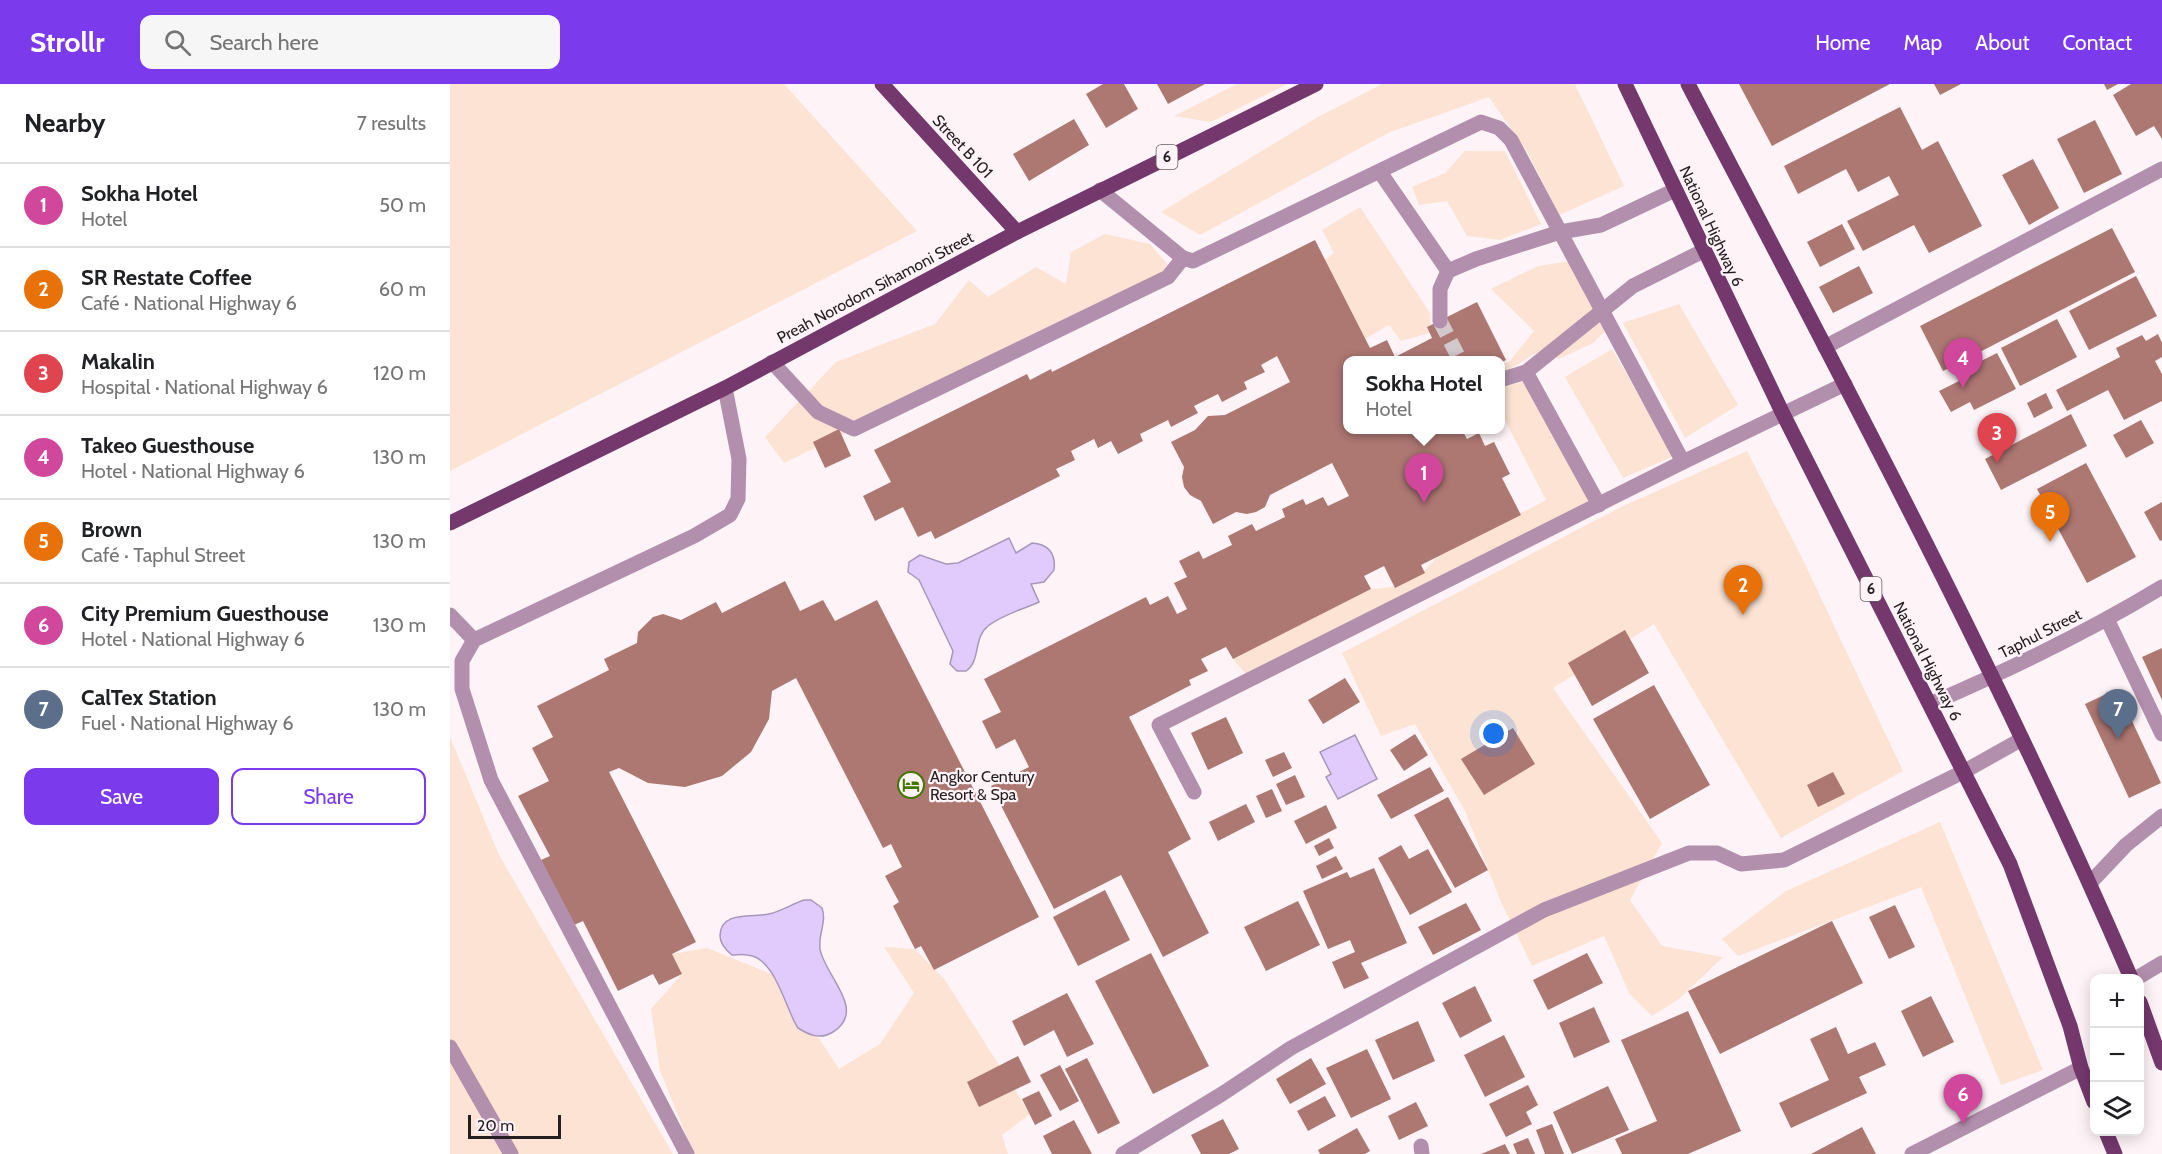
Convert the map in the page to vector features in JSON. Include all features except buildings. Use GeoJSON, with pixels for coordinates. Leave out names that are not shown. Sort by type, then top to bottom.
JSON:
{"type":"FeatureCollection","features":[{"type":"Feature","properties":{"kind":"main road","name":"Street B 101"},"geometry":{"type":"LineString","coordinates":[[882,84],[1017,232]]}},
{"type":"Feature","properties":{"kind":"main road","name":"Preah Norodom Sihamoni Street"},"geometry":{"type":"LineString","coordinates":[[450,523],[725,388],[1017,232],[1316,84]]}},
{"type":"Feature","properties":{"kind":"main road","name":"National Highway 6"},"geometry":{"type":"LineString","coordinates":[[1625,84],[1783,414],[2010,864],[2070,1026],[2090,1092]]}},
{"type":"Feature","properties":{"kind":"main road"},"geometry":{"type":"LineString","coordinates":[[1688,84],[1845,384],[1993,677],[2090,883],[2129,974]]}},
{"type":"Feature","properties":{"kind":"main road"},"geometry":{"type":"LineString","coordinates":[[2144,1015],[2162,1063]]}},
{"type":"Feature","properties":{"kind":"main road"},"geometry":{"type":"LineString","coordinates":[[2108,1136],[2115,1154]]}},
{"type":"Feature","properties":{"kind":"street"},"geometry":{"type":"LineString","coordinates":[[1100,190],[1184,258],[1193,261],[1482,122],[1499,128],[1511,140],[1683,462]]}},
{"type":"Feature","properties":{"kind":"street"},"geometry":{"type":"LineString","coordinates":[[1825,347],[2162,170]]}},
{"type":"Feature","properties":{"kind":"street"},"geometry":{"type":"LineString","coordinates":[[1380,172],[1448,271]]}},
{"type":"Feature","properties":{"kind":"street"},"geometry":{"type":"LineString","coordinates":[[1440,321],[1440,289],[1448,271],[1560,231],[1601,225],[1675,190]]}},
{"type":"Feature","properties":{"kind":"street"},"geometry":{"type":"LineString","coordinates":[[1505,378],[1526,372],[1633,286],[1703,250]]}},
{"type":"Feature","properties":{"kind":"street"},"geometry":{"type":"LineString","coordinates":[[772,363],[818,412],[854,429],[1168,277],[1184,258]]}},
{"type":"Feature","properties":{"kind":"street"},"geometry":{"type":"LineString","coordinates":[[1526,372],[1599,505]]}},
{"type":"Feature","properties":{"kind":"street"},"geometry":{"type":"LineString","coordinates":[[1194,792],[1159,725],[1683,462],[1845,384]]}},
{"type":"Feature","properties":{"kind":"street"},"geometry":{"type":"LineString","coordinates":[[687,1154],[491,780],[462,689],[462,661],[474,640],[694,536],[730,515],[738,499],[739,459],[725,388]]}},
{"type":"Feature","properties":{"kind":"street","name":"Taphul Street"},"geometry":{"type":"LineString","coordinates":[[1930,704],[1993,677],[2107,620],[2162,587]]}},
{"type":"Feature","properties":{"kind":"street"},"geometry":{"type":"LineString","coordinates":[[450,615],[474,640]]}},
{"type":"Feature","properties":{"kind":"street"},"geometry":{"type":"LineString","coordinates":[[2107,620],[2162,734]]}},
{"type":"Feature","properties":{"kind":"street"},"geometry":{"type":"LineString","coordinates":[[1122,1154],[1222,1094],[1301,1042],[1544,910],[1689,853],[1717,853],[1741,864],[1784,860],[1965,771],[2022,739]]}},
{"type":"Feature","properties":{"kind":"street"},"geometry":{"type":"LineString","coordinates":[[2090,883],[2126,845],[2162,816]]}},
{"type":"Feature","properties":{"kind":"street"},"geometry":{"type":"LineString","coordinates":[[2144,974],[2162,963]]}},
{"type":"Feature","properties":{"kind":"street"},"geometry":{"type":"LineString","coordinates":[[450,1047],[511,1154]]}},
{"type":"Feature","properties":{"kind":"street"},"geometry":{"type":"LineString","coordinates":[[1912,1154],[2081,1068]]}},
{"type":"Feature","properties":{"kind":"shaded area"},"geometry":{"type":"Polygon","coordinates":[[[450,84],[784,84],[917,231],[450,471],[450,84]]]}},
{"type":"Feature","properties":{"kind":"shaded area"},"geometry":{"type":"Polygon","coordinates":[[[1237,84],[1287,84],[1211,122],[1174,116],[1237,84]]]}},
{"type":"Feature","properties":{"kind":"shaded area"},"geometry":{"type":"Polygon","coordinates":[[[1382,84],[1575,84],[1624,186],[1559,215],[1528,153],[1489,97],[1388,133],[1200,235],[1161,212],[1316,118],[1382,84]]]}},
{"type":"Feature","properties":{"kind":"shaded area"},"geometry":{"type":"Polygon","coordinates":[[[1465,151],[1505,151],[1541,224],[1500,240],[1467,236],[1447,201],[1419,205],[1412,187],[1445,173],[1465,151]]]}},
{"type":"Feature","properties":{"kind":"shaded area"},"geometry":{"type":"Polygon","coordinates":[[[1360,207],[1430,313],[1430,333],[1401,341],[1389,325],[1365,339],[1325,260],[1334,253],[1322,230],[1360,207]]]}},
{"type":"Feature","properties":{"kind":"shaded area"},"geometry":{"type":"Polygon","coordinates":[[[1105,234],[1150,244],[1174,272],[784,463],[765,437],[836,362],[935,324],[969,280],[988,297],[1036,267],[1066,284],[1071,252],[1105,234]]]}},
{"type":"Feature","properties":{"kind":"shaded area"},"geometry":{"type":"Polygon","coordinates":[[[1571,261],[1608,328],[1593,343],[1559,359],[1545,348],[1505,372],[1505,363],[1510,361],[1534,331],[1491,289],[1538,266],[1571,261]]]}},
{"type":"Feature","properties":{"kind":"shaded area"},"geometry":{"type":"Polygon","coordinates":[[[1679,304],[1738,405],[1685,438],[1623,323],[1679,304]]]}},
{"type":"Feature","properties":{"kind":"shaded area"},"geometry":{"type":"Polygon","coordinates":[[[1612,349],[1674,456],[1623,478],[1565,377],[1612,349]]]}},
{"type":"Feature","properties":{"kind":"shaded area"},"geometry":{"type":"Polygon","coordinates":[[[1531,379],[1596,499],[1251,680],[1233,659],[1371,589],[1391,587],[1408,581],[1423,572],[1436,558],[1546,500],[1505,421],[1505,387],[1531,379]]]}},
{"type":"Feature","properties":{"kind":"shaded area"},"geometry":{"type":"Polygon","coordinates":[[[1747,451],[1803,560],[1903,771],[1781,838],[1654,624],[1553,688],[1662,843],[1630,900],[1662,946],[1723,957],[1679,999],[1652,1016],[1629,993],[1604,936],[1532,966],[1501,902],[1465,811],[1415,724],[1381,736],[1342,653],[1621,507],[1747,451]]]}},
{"type":"Feature","properties":{"kind":"shaded area"},"geometry":{"type":"Polygon","coordinates":[[[1009,538],[1016,553],[1032,543],[1050,550],[1054,559],[1054,570],[1044,582],[1031,584],[1039,602],[1006,615],[988,626],[980,637],[971,667],[966,671],[957,671],[950,664],[953,651],[919,580],[908,572],[909,562],[920,555],[946,564],[958,563],[1009,538]]]}},
{"type":"Feature","properties":{"kind":"shaded area"},"geometry":{"type":"Polygon","coordinates":[[[1355,735],[1377,779],[1338,799],[1326,777],[1331,774],[1320,752],[1355,735]]]}},
{"type":"Feature","properties":{"kind":"shaded area"},"geometry":{"type":"Polygon","coordinates":[[[450,737],[499,855],[673,1154],[450,1154],[450,737]]]}},
{"type":"Feature","properties":{"kind":"shaded area"},"geometry":{"type":"Polygon","coordinates":[[[1940,822],[2043,1070],[2001,1085],[1921,887],[1738,956],[1722,939],[1786,891],[1940,822]]]}},
{"type":"Feature","properties":{"kind":"shaded area"},"geometry":{"type":"Polygon","coordinates":[[[804,900],[811,900],[822,908],[824,918],[820,949],[845,1003],[846,1013],[843,1023],[824,1036],[810,1034],[798,1028],[778,985],[765,965],[757,958],[732,955],[720,939],[721,928],[731,919],[769,914],[804,900]]]}},
{"type":"Feature","properties":{"kind":"shaded area"},"geometry":{"type":"Polygon","coordinates":[[[884,947],[915,949],[945,980],[1030,1114],[1002,1135],[1008,1154],[694,1154],[660,1071],[651,1009],[682,974],[672,954],[707,948],[774,975],[792,1019],[818,1037],[839,1069],[880,1044],[914,993],[884,947]]]}},
{"type":"Feature","properties":{"kind":"tunnel"},"geometry":{"type":"LineString","coordinates":[[1440,321],[1458,356]]}},
{"type":"Feature","properties":{"kind":"place","name":"Takeo Guesthouse"},"geometry":{"type":"Point","coordinates":[1963,388]}},
{"type":"Feature","properties":{"kind":"place","name":"Makalin"},"geometry":{"type":"Point","coordinates":[1997,463]}},
{"type":"Feature","properties":{"kind":"place","name":"Sokha Hotel"},"geometry":{"type":"Point","coordinates":[1424,503]}},
{"type":"Feature","properties":{"kind":"place","name":"Brown"},"geometry":{"type":"Point","coordinates":[2050,542]}},
{"type":"Feature","properties":{"kind":"place","name":"SR Restate Coffee"},"geometry":{"type":"Point","coordinates":[1743,615]}},
{"type":"Feature","properties":{"kind":"place","name":"CalTex Station"},"geometry":{"type":"Point","coordinates":[2118,739]}},
{"type":"Feature","properties":{"kind":"place","name":"Angkor Century Resort & Spa"},"geometry":{"type":"Point","coordinates":[911,785]}},
{"type":"Feature","properties":{"kind":"place","name":"City Premium Guesthouse"},"geometry":{"type":"Point","coordinates":[1963,1124]}}]}
